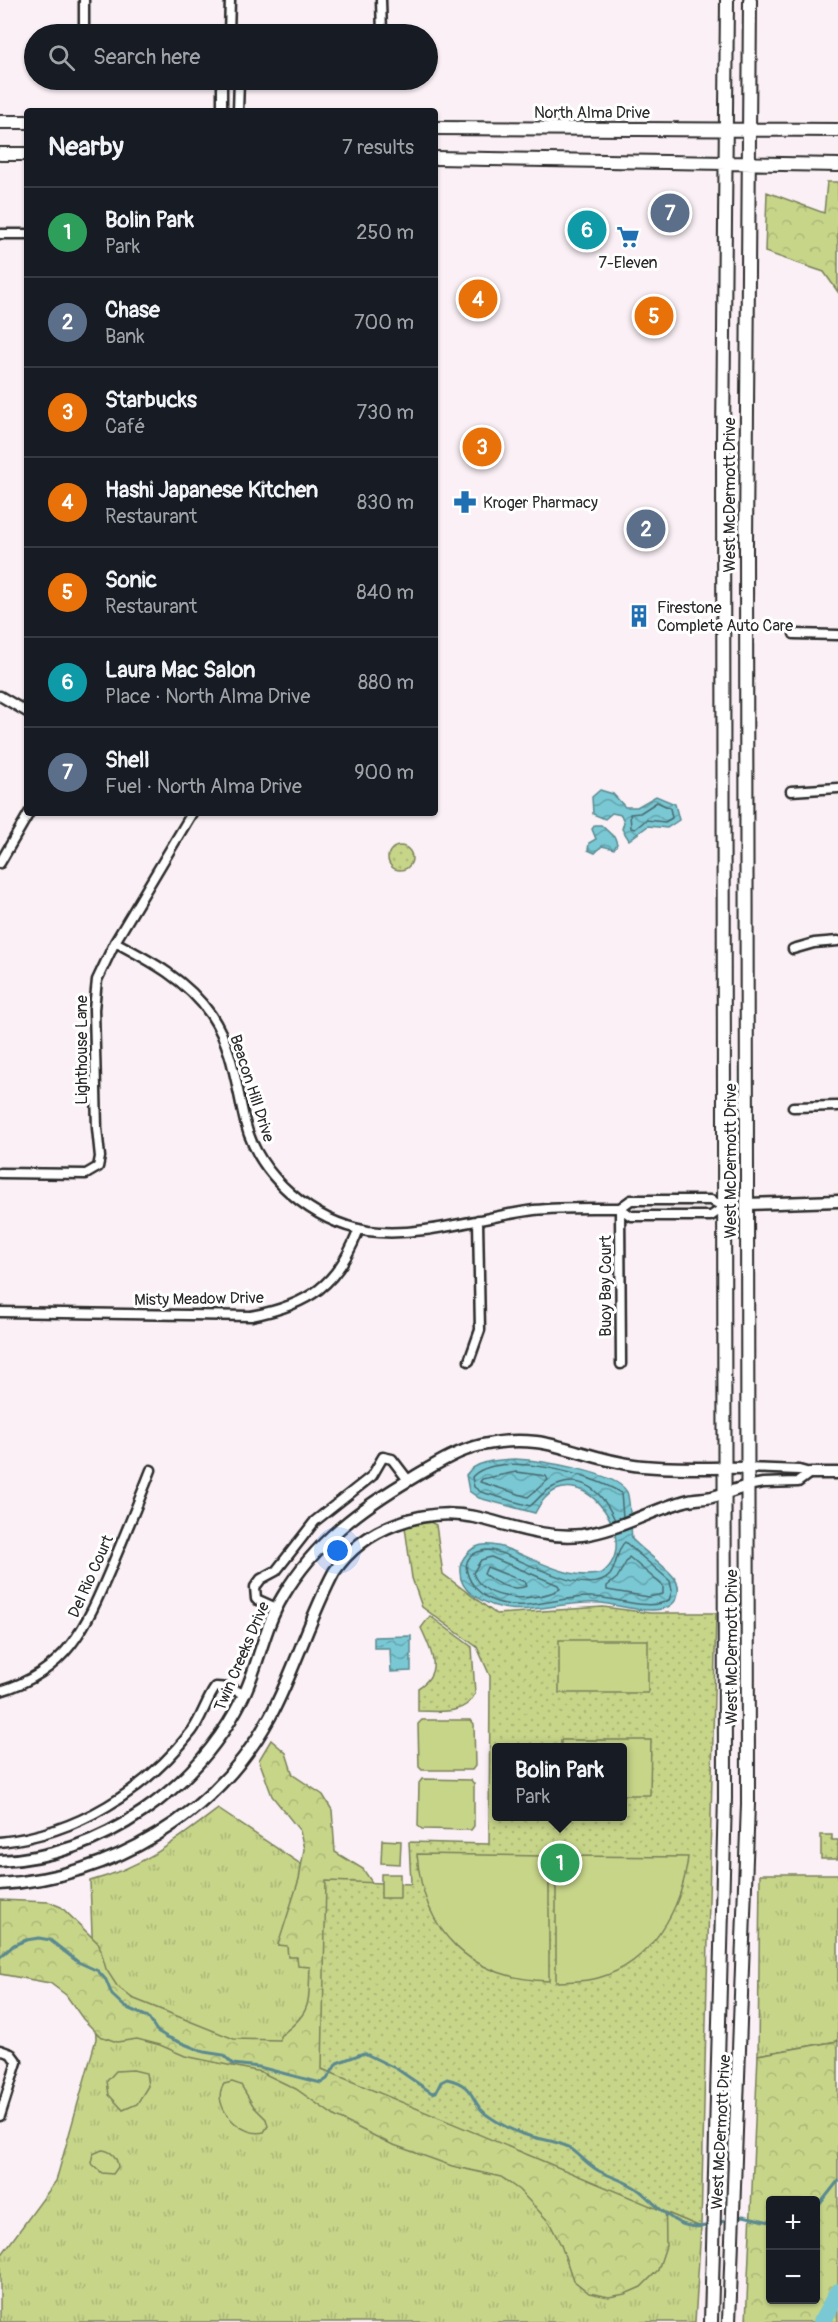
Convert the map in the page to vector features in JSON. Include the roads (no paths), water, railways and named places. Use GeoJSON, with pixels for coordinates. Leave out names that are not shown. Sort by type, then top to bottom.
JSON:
{"type":"FeatureCollection","features":[{"type":"Feature","properties":{"kind":"main road","name":"West McDermott Drive"},"geometry":{"type":"LineString","coordinates":[[711,2322],[725,1798],[723,443],[727,0]]}},
{"type":"Feature","properties":{"kind":"main road","name":"West McDermott Drive"},"geometry":{"type":"LineString","coordinates":[[729,2322],[748,1804],[746,443],[750,0]]}},
{"type":"Feature","properties":{"kind":"main road"},"geometry":{"type":"LineString","coordinates":[[0,122],[24,122]]}},
{"type":"Feature","properties":{"kind":"main road","name":"North Alma Drive"},"geometry":{"type":"LineString","coordinates":[[438,128],[838,130]]}},
{"type":"Feature","properties":{"kind":"main road"},"geometry":{"type":"LineString","coordinates":[[0,154],[24,154]]}},
{"type":"Feature","properties":{"kind":"main road"},"geometry":{"type":"LineString","coordinates":[[438,159],[838,165]]}},
{"type":"Feature","properties":{"kind":"main road"},"geometry":{"type":"LineString","coordinates":[[723,443],[746,443]]}},
{"type":"Feature","properties":{"kind":"main road"},"geometry":{"type":"LineString","coordinates":[[724,1207],[747,1204]]}},
{"type":"Feature","properties":{"kind":"street"},"geometry":{"type":"LineString","coordinates":[[84,0],[84,24]]}},
{"type":"Feature","properties":{"kind":"street"},"geometry":{"type":"LineString","coordinates":[[230,0],[230,24]]}},
{"type":"Feature","properties":{"kind":"street"},"geometry":{"type":"LineString","coordinates":[[381,0],[382,24]]}},
{"type":"Feature","properties":{"kind":"street"},"geometry":{"type":"LineString","coordinates":[[222,90],[222,108]]}},
{"type":"Feature","properties":{"kind":"street"},"geometry":{"type":"LineString","coordinates":[[238,108],[239,90]]}},
{"type":"Feature","properties":{"kind":"street"},"geometry":{"type":"LineString","coordinates":[[0,234],[24,234]]}},
{"type":"Feature","properties":{"kind":"street"},"geometry":{"type":"LineString","coordinates":[[795,634],[838,635]]}},
{"type":"Feature","properties":{"kind":"street"},"geometry":{"type":"LineString","coordinates":[[0,696],[24,710]]}},
{"type":"Feature","properties":{"kind":"street"},"geometry":{"type":"LineString","coordinates":[[791,791],[838,788]]}},
{"type":"Feature","properties":{"kind":"street"},"geometry":{"type":"LineString","coordinates":[[0,863],[27,816]]}},
{"type":"Feature","properties":{"kind":"street","name":"Lighthouse Lane"},"geometry":{"type":"LineString","coordinates":[[0,1173],[86,1174],[98,1167],[95,990],[101,968],[115,942],[190,816]]}},
{"type":"Feature","properties":{"kind":"street","name":"Beacon Hill Drive"},"geometry":{"type":"LineString","coordinates":[[115,942],[169,972],[189,989],[211,1015],[227,1045],[251,1138],[278,1182],[307,1206],[343,1224],[359,1229],[390,1233],[537,1210],[620,1208],[631,1200],[711,1200],[724,1207],[711,1216],[631,1216],[620,1208]]}},
{"type":"Feature","properties":{"kind":"street"},"geometry":{"type":"LineString","coordinates":[[793,949],[814,943],[838,942]]}},
{"type":"Feature","properties":{"kind":"street"},"geometry":{"type":"LineString","coordinates":[[794,1107],[838,1106]]}},
{"type":"Feature","properties":{"kind":"street"},"geometry":{"type":"LineString","coordinates":[[747,1204],[838,1201]]}},
{"type":"Feature","properties":{"kind":"street","name":"Buoy Bay Court"},"geometry":{"type":"LineString","coordinates":[[620,1208],[621,1364]]}},
{"type":"Feature","properties":{"kind":"street"},"geometry":{"type":"LineString","coordinates":[[469,1361],[480,1330],[478,1220]]}},
{"type":"Feature","properties":{"kind":"street","name":"Misty Meadow Drive"},"geometry":{"type":"LineString","coordinates":[[0,1312],[251,1316],[278,1311],[318,1290],[336,1274],[349,1256],[359,1229]]}},
{"type":"Feature","properties":{"kind":"street","name":"Twin Creeks Drive"},"geometry":{"type":"LineString","coordinates":[[0,1861],[37,1857],[84,1843],[119,1826],[177,1786],[218,1741],[244,1694],[276,1608],[308,1560],[334,1531],[380,1497],[456,1453],[508,1440],[563,1445],[594,1456],[636,1466],[747,1468]]}},
{"type":"Feature","properties":{"kind":"street"},"geometry":{"type":"LineString","coordinates":[[276,1608],[256,1599],[255,1587],[261,1579],[276,1571],[315,1521],[367,1480],[383,1457],[396,1462],[408,1480]]}},
{"type":"Feature","properties":{"kind":"street"},"geometry":{"type":"LineString","coordinates":[[747,1468],[838,1473]]}},
{"type":"Feature","properties":{"kind":"street","name":"Del Rio Court"},"geometry":{"type":"LineString","coordinates":[[0,1691],[47,1670],[74,1643],[92,1614],[152,1470]]}},
{"type":"Feature","properties":{"kind":"street"},"geometry":{"type":"LineString","coordinates":[[0,1884],[63,1876],[105,1862],[160,1834],[200,1804],[236,1767],[269,1719],[334,1572],[351,1552],[377,1533],[414,1518],[443,1514],[471,1516],[516,1530],[572,1536],[603,1531],[685,1501],[747,1486],[798,1482],[810,1473]]}},
{"type":"Feature","properties":{"kind":"street"},"geometry":{"type":"LineString","coordinates":[[0,1842],[64,1827],[106,1808],[132,1790],[173,1754],[194,1728],[216,1687],[230,1688],[244,1694]]}},
{"type":"Feature","properties":{"kind":"street"},"geometry":{"type":"LineString","coordinates":[[0,2050],[11,2054],[17,2062],[0,2116]]}},
{"type":"Feature","properties":{"kind":"water"},"geometry":{"type":"Polygon","coordinates":[[[600,790],[613,794],[625,807],[637,807],[656,796],[675,804],[679,820],[667,828],[648,826],[629,840],[622,829],[624,822],[621,815],[612,813],[605,819],[593,814],[592,797],[600,790]]]}},
{"type":"Feature","properties":{"kind":"water"},"geometry":{"type":"Polygon","coordinates":[[[595,825],[601,825],[615,838],[617,844],[614,849],[602,846],[595,853],[588,850],[589,843],[596,839],[592,829],[595,825]]]}},
{"type":"Feature","properties":{"kind":"water"},"geometry":{"type":"Polygon","coordinates":[[[515,1459],[576,1468],[620,1485],[628,1495],[632,1539],[676,1581],[678,1592],[672,1604],[654,1610],[584,1603],[520,1610],[489,1604],[470,1593],[462,1582],[460,1568],[464,1557],[476,1547],[488,1545],[501,1547],[550,1567],[585,1575],[602,1573],[614,1558],[616,1539],[610,1520],[599,1504],[584,1492],[567,1488],[550,1494],[535,1513],[479,1498],[469,1491],[466,1475],[470,1470],[489,1462],[515,1459]]]}},
{"type":"Feature","properties":{"kind":"water"},"geometry":{"type":"Polygon","coordinates":[[[411,1636],[411,1671],[391,1672],[390,1648],[374,1648],[374,1637],[411,1636]]]}},
{"type":"Feature","properties":{"kind":"waterway"},"geometry":{"type":"LineString","coordinates":[[0,1957],[14,1945],[26,1940],[39,1938],[50,1940],[78,1962],[98,1971],[106,1980],[112,1995],[125,2007],[148,2017],[157,2031],[204,2052],[223,2055],[233,2064],[259,2067],[321,2083],[327,2079],[337,2063],[364,2053],[397,2069],[432,2093],[436,2092],[441,2082],[447,2079],[457,2082],[469,2091],[485,2114],[500,2124],[522,2134],[570,2148],[595,2169],[640,2191],[663,2212],[680,2223],[699,2227],[710,2225]]}},
{"type":"Feature","properties":{"kind":"waterway"},"geometry":{"type":"LineString","coordinates":[[820,2204],[838,2181]]}},
{"type":"Feature","properties":{"kind":"waterway"},"geometry":{"type":"LineString","coordinates":[[737,2218],[743,2216],[766,2221]]}},
{"type":"Feature","properties":{"kind":"waterway"},"geometry":{"type":"LineString","coordinates":[[716,2223],[730,2220]]}},
{"type":"Feature","properties":{"kind":"waterway"},"geometry":{"type":"LineString","coordinates":[[822,2322],[838,2292]]}},
{"type":"Feature","properties":{"kind":"place","name":"Shell"},"geometry":{"type":"Point","coordinates":[670,213]}},
{"type":"Feature","properties":{"kind":"place","name":"Laura Mac Salon"},"geometry":{"type":"Point","coordinates":[587,230]}},
{"type":"Feature","properties":{"kind":"place","name":"7-Eleven"},"geometry":{"type":"Point","coordinates":[628,237]}},
{"type":"Feature","properties":{"kind":"place","name":"Hashi Japanese Kitchen"},"geometry":{"type":"Point","coordinates":[478,299]}},
{"type":"Feature","properties":{"kind":"place","name":"Sonic"},"geometry":{"type":"Point","coordinates":[654,316]}},
{"type":"Feature","properties":{"kind":"place","name":"Starbucks"},"geometry":{"type":"Point","coordinates":[482,447]}},
{"type":"Feature","properties":{"kind":"place","name":"Kroger Pharmacy"},"geometry":{"type":"Point","coordinates":[465,502]}},
{"type":"Feature","properties":{"kind":"place","name":"Chase"},"geometry":{"type":"Point","coordinates":[646,529]}},
{"type":"Feature","properties":{"kind":"place","name":"Firestone Complete Auto Care"},"geometry":{"type":"Point","coordinates":[639,616]}},
{"type":"Feature","properties":{"kind":"place","name":"Bolin Park"},"geometry":{"type":"Point","coordinates":[560,1863]}}]}
